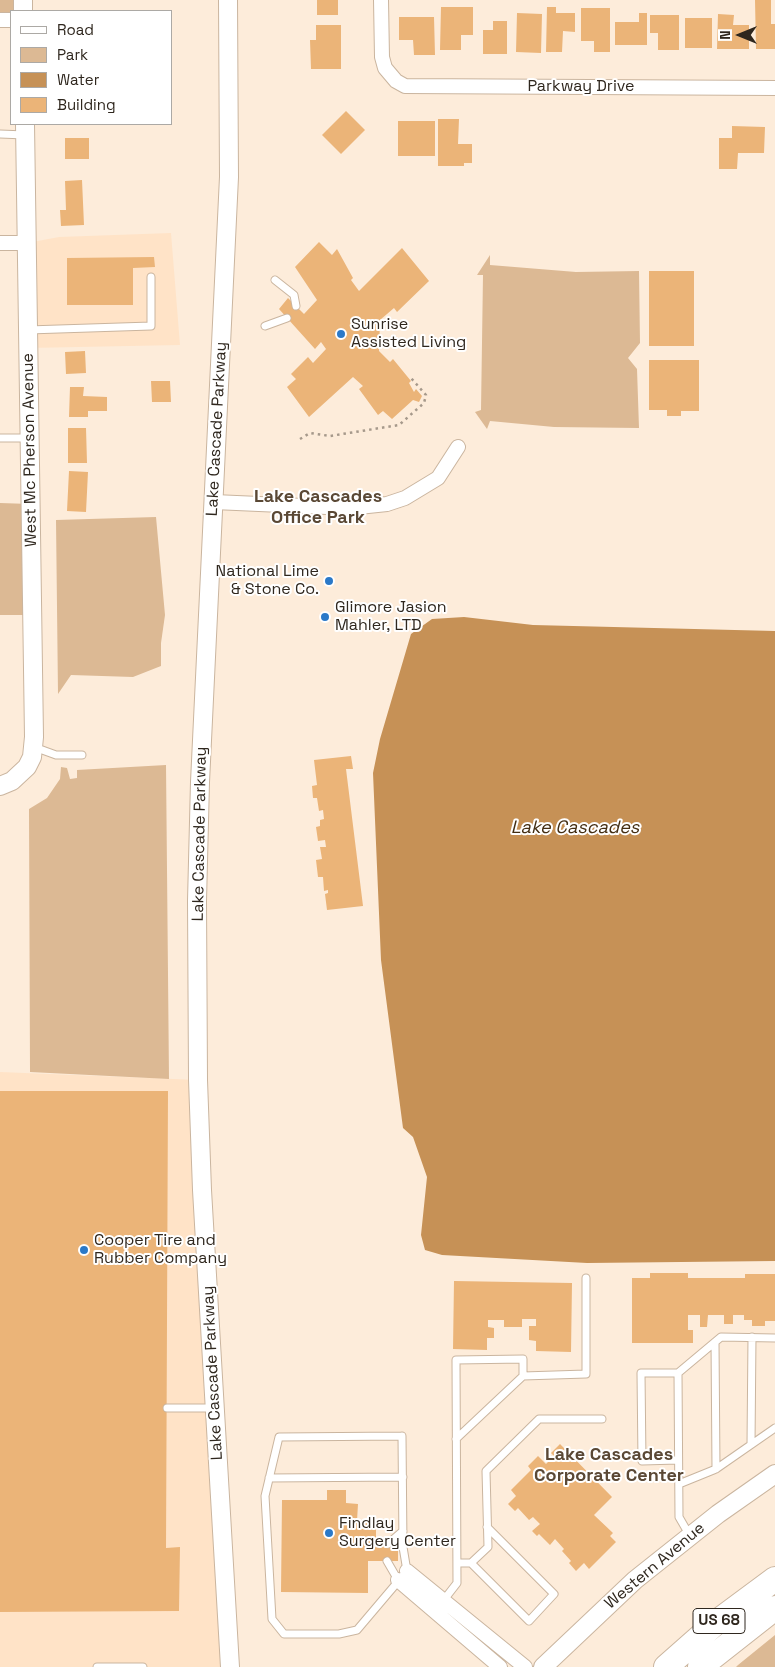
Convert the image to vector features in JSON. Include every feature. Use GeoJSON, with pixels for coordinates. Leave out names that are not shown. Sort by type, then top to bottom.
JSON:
{"type":"FeatureCollection","features":[{"type":"Feature","properties":{"kind":"highway","name":"US 68"},"geometry":{"type":"LineString","coordinates":[[666,1667],[717,1622],[775,1578]]}},
{"type":"Feature","properties":{"kind":"highway","name":"US 68"},"geometry":{"type":"LineString","coordinates":[[700,1667],[775,1608]]}},
{"type":"Feature","properties":{"kind":"street","name":"Lake Cascade Parkway"},"geometry":{"type":"LineString","coordinates":[[228,0],[229,177],[200,782],[197,911],[198,1080],[230,1667]]}},
{"type":"Feature","properties":{"kind":"street","name":"Parkway Drive"},"geometry":{"type":"LineString","coordinates":[[381,0],[382,57],[390,76],[405,86],[775,88]]}},
{"type":"Feature","properties":{"kind":"street","name":"West Mc Pherson Avenue"},"geometry":{"type":"LineString","coordinates":[[0,786],[12,781],[22,773],[32,757],[34,747],[25,129]]}},
{"type":"Feature","properties":{"kind":"street"},"geometry":{"type":"LineString","coordinates":[[0,243],[27,243]]}},
{"type":"Feature","properties":{"kind":"street"},"geometry":{"type":"LineString","coordinates":[[214,502],[349,508],[387,504],[414,493],[438,478],[458,447]]}},
{"type":"Feature","properties":{"kind":"street","name":"Western Avenue"},"geometry":{"type":"LineString","coordinates":[[543,1667],[635,1580],[690,1536],[775,1474]]}},
{"type":"Feature","properties":{"kind":"street"},"geometry":{"type":"LineString","coordinates":[[402,1576],[444,1600],[525,1667]]}},
{"type":"Feature","properties":{"kind":"street"},"geometry":{"type":"LineString","coordinates":[[402,1576],[434,1611],[500,1667]]}},
{"type":"Feature","properties":{"kind":"lane"},"geometry":{"type":"LineString","coordinates":[[0,134],[25,129]]}},
{"type":"Feature","properties":{"kind":"lane"},"geometry":{"type":"LineString","coordinates":[[28,330],[151,326],[151,277]]}},
{"type":"Feature","properties":{"kind":"lane"},"geometry":{"type":"LineString","coordinates":[[275,280],[294,295],[296,306]]}},
{"type":"Feature","properties":{"kind":"lane"},"geometry":{"type":"LineString","coordinates":[[265,326],[287,318]]}},
{"type":"Feature","properties":{"kind":"lane"},"geometry":{"type":"LineString","coordinates":[[0,438],[29,438]]}},
{"type":"Feature","properties":{"kind":"lane"},"geometry":{"type":"LineString","coordinates":[[34,747],[56,755],[82,755]]}},
{"type":"Feature","properties":{"kind":"lane"},"geometry":{"type":"LineString","coordinates":[[456,1438],[523,1376],[586,1374],[586,1278]]}},
{"type":"Feature","properties":{"kind":"lane"},"geometry":{"type":"LineString","coordinates":[[678,1460],[642,1461],[642,1373],[678,1373],[721,1337],[775,1338]]}},
{"type":"Feature","properties":{"kind":"lane"},"geometry":{"type":"LineString","coordinates":[[751,1444],[752,1337]]}},
{"type":"Feature","properties":{"kind":"lane"},"geometry":{"type":"LineString","coordinates":[[715,1342],[716,1469]]}},
{"type":"Feature","properties":{"kind":"lane"},"geometry":{"type":"LineString","coordinates":[[434,1611],[457,1583],[456,1360],[523,1359],[523,1376]]}},
{"type":"Feature","properties":{"kind":"lane"},"geometry":{"type":"LineString","coordinates":[[678,1373],[679,1517],[690,1536]]}},
{"type":"Feature","properties":{"kind":"lane"},"geometry":{"type":"LineString","coordinates":[[167,1408],[215,1408]]}},
{"type":"Feature","properties":{"kind":"lane"},"geometry":{"type":"LineString","coordinates":[[457,1563],[471,1563],[488,1547],[486,1471],[539,1419],[602,1419]]}},
{"type":"Feature","properties":{"kind":"lane"},"geometry":{"type":"LineString","coordinates":[[679,1484],[716,1469],[775,1428]]}},
{"type":"Feature","properties":{"kind":"lane"},"geometry":{"type":"LineString","coordinates":[[402,1436],[402,1576],[357,1630],[339,1634],[284,1634],[272,1619],[265,1496],[269,1478],[279,1437],[402,1436]]}},
{"type":"Feature","properties":{"kind":"lane"},"geometry":{"type":"LineString","coordinates":[[269,1478],[403,1477]]}},
{"type":"Feature","properties":{"kind":"lane"},"geometry":{"type":"LineString","coordinates":[[471,1563],[528,1621],[554,1594],[487,1527]]}},
{"type":"Feature","properties":{"kind":"lane"},"geometry":{"type":"LineString","coordinates":[[388,1544],[403,1531]]}},
{"type":"Feature","properties":{"kind":"lane"},"geometry":{"type":"LineString","coordinates":[[387,1561],[402,1576]]}},
{"type":"Feature","properties":{"kind":"lane"},"geometry":{"type":"LineString","coordinates":[[97,1667],[143,1667]]}},
{"type":"Feature","properties":{"kind":"path"},"geometry":{"type":"LineString","coordinates":[[300,439],[310,433],[330,436],[399,425],[424,403],[426,395],[411,378],[409,379]]}},
{"type":"Feature","properties":{"kind":"shaded area"},"geometry":{"type":"Polygon","coordinates":[[[171,233],[180,345],[28,348],[27,243],[59,237],[171,233]]]}},
{"type":"Feature","properties":{"kind":"shaded area","name":"Cooper Tire and Rubber Company"},"geometry":{"type":"Polygon","coordinates":[[[0,1072],[198,1080],[230,1667],[0,1667],[0,1072]]]}},
{"type":"Feature","properties":{"kind":"green space"},"geometry":{"type":"Polygon","coordinates":[[[0,0],[23,0],[23,10],[10,10],[10,20],[0,20],[0,0]]]}},
{"type":"Feature","properties":{"kind":"green space"},"geometry":{"type":"Polygon","coordinates":[[[490,255],[490,265],[576,272],[639,271],[640,343],[628,358],[637,369],[639,428],[554,427],[490,421],[487,429],[475,412],[481,410],[483,275],[477,275],[490,255]]]}},
{"type":"Feature","properties":{"kind":"green space"},"geometry":{"type":"Polygon","coordinates":[[[0,503],[30,504],[32,615],[0,615],[0,503]]]}},
{"type":"Feature","properties":{"kind":"green space"},"geometry":{"type":"Polygon","coordinates":[[[156,517],[165,615],[161,643],[161,666],[133,677],[71,675],[58,694],[56,520],[156,517]]]}},
{"type":"Feature","properties":{"kind":"green space"},"geometry":{"type":"Polygon","coordinates":[[[166,765],[169,1079],[30,1072],[29,809],[47,798],[60,779],[61,767],[67,768],[70,779],[77,778],[77,770],[166,765]]]}},
{"type":"Feature","properties":{"kind":"green space"},"geometry":{"type":"Polygon","coordinates":[[[775,1635],[775,1667],[736,1667],[738,1665],[775,1635]]]}},
{"type":"Feature","properties":{"kind":"water","name":"Lake Cascades"},"geometry":{"type":"Polygon","coordinates":[[[464,617],[533,625],[775,631],[775,1261],[587,1263],[442,1255],[425,1250],[421,1235],[427,1177],[413,1137],[403,1128],[381,960],[373,773],[380,739],[411,634],[432,619],[464,617]]]}},
{"type":"Feature","properties":{"kind":"building"},"geometry":{"type":"Polygon","coordinates":[[[317,0],[338,0],[338,15],[317,15],[317,0]]]}},
{"type":"Feature","properties":{"kind":"building"},"geometry":{"type":"Polygon","coordinates":[[[755,0],[771,0],[771,24],[775,24],[775,49],[756,49],[755,0]]]}},
{"type":"Feature","properties":{"kind":"building"},"geometry":{"type":"Polygon","coordinates":[[[441,7],[473,7],[473,35],[461,35],[461,50],[440,50],[441,7]]]}},
{"type":"Feature","properties":{"kind":"building"},"geometry":{"type":"Polygon","coordinates":[[[547,7],[556,7],[556,13],[575,13],[575,32],[563,31],[562,52],[546,52],[547,7]]]}},
{"type":"Feature","properties":{"kind":"building"},"geometry":{"type":"Polygon","coordinates":[[[581,8],[610,8],[610,52],[594,52],[594,41],[581,41],[581,8]]]}},
{"type":"Feature","properties":{"kind":"building"},"geometry":{"type":"Polygon","coordinates":[[[517,13],[542,14],[541,53],[516,52],[517,13]]]}},
{"type":"Feature","properties":{"kind":"building"},"geometry":{"type":"Polygon","coordinates":[[[639,13],[647,13],[647,45],[615,45],[615,22],[639,22],[639,13]]]}},
{"type":"Feature","properties":{"kind":"building"},"geometry":{"type":"Polygon","coordinates":[[[718,14],[734,15],[733,25],[749,25],[749,49],[717,49],[718,14]]]}},
{"type":"Feature","properties":{"kind":"building"},"geometry":{"type":"Polygon","coordinates":[[[650,15],[679,15],[679,50],[658,50],[658,33],[650,33],[650,15]]]}},
{"type":"Feature","properties":{"kind":"building"},"geometry":{"type":"Polygon","coordinates":[[[399,17],[434,17],[435,55],[414,55],[413,40],[399,40],[399,17]]]}},
{"type":"Feature","properties":{"kind":"building"},"geometry":{"type":"Polygon","coordinates":[[[685,18],[712,18],[712,48],[685,48],[685,18]]]}},
{"type":"Feature","properties":{"kind":"building"},"geometry":{"type":"Polygon","coordinates":[[[493,21],[507,21],[507,54],[483,54],[483,30],[493,30],[493,21]]]}},
{"type":"Feature","properties":{"kind":"building"},"geometry":{"type":"Polygon","coordinates":[[[316,25],[341,25],[341,69],[311,69],[310,40],[316,40],[316,25]]]}},
{"type":"Feature","properties":{"kind":"building"},"geometry":{"type":"Polygon","coordinates":[[[346,111],[365,130],[341,154],[322,135],[346,111]]]}},
{"type":"Feature","properties":{"kind":"building"},"geometry":{"type":"Polygon","coordinates":[[[438,119],[459,119],[458,144],[472,144],[472,163],[464,163],[464,166],[438,166],[438,119]]]}},
{"type":"Feature","properties":{"kind":"building"},"geometry":{"type":"Polygon","coordinates":[[[398,121],[435,121],[435,156],[398,156],[398,121]]]}},
{"type":"Feature","properties":{"kind":"building"},"geometry":{"type":"Polygon","coordinates":[[[732,126],[765,127],[764,153],[738,153],[737,169],[719,169],[719,138],[732,138],[732,126]]]}},
{"type":"Feature","properties":{"kind":"building"},"geometry":{"type":"Polygon","coordinates":[[[65,138],[89,138],[89,159],[65,159],[65,138]]]}},
{"type":"Feature","properties":{"kind":"building"},"geometry":{"type":"Polygon","coordinates":[[[82,180],[84,225],[61,226],[60,210],[66,210],[65,181],[82,180]]]}},
{"type":"Feature","properties":{"kind":"building","name":"Sunrise Assisted Living"},"geometry":{"type":"Polygon","coordinates":[[[319,242],[332,255],[337,249],[353,278],[351,280],[359,291],[402,248],[429,281],[397,312],[394,308],[380,320],[379,351],[390,362],[393,359],[411,381],[409,383],[414,392],[416,389],[422,396],[419,402],[413,400],[392,419],[383,411],[378,415],[359,389],[363,386],[353,377],[309,417],[287,387],[296,379],[291,374],[308,357],[313,363],[326,349],[321,342],[315,349],[279,309],[288,298],[304,314],[317,300],[295,267],[319,242]]]}},
{"type":"Feature","properties":{"kind":"building"},"geometry":{"type":"Polygon","coordinates":[[[154,257],[155,267],[133,268],[133,305],[67,305],[67,258],[154,257]]]}},
{"type":"Feature","properties":{"kind":"building"},"geometry":{"type":"Polygon","coordinates":[[[649,271],[694,271],[694,346],[649,346],[649,271]]]}},
{"type":"Feature","properties":{"kind":"building"},"geometry":{"type":"Polygon","coordinates":[[[85,351],[86,373],[66,374],[65,352],[85,351]]]}},
{"type":"Feature","properties":{"kind":"building"},"geometry":{"type":"Polygon","coordinates":[[[649,360],[699,360],[699,411],[681,411],[681,416],[667,416],[667,410],[649,410],[649,360]]]}},
{"type":"Feature","properties":{"kind":"building"},"geometry":{"type":"Polygon","coordinates":[[[151,381],[170,381],[171,402],[152,402],[151,381]]]}},
{"type":"Feature","properties":{"kind":"building"},"geometry":{"type":"Polygon","coordinates":[[[70,387],[84,387],[83,396],[107,397],[107,411],[88,411],[88,417],[69,417],[70,387]]]}},
{"type":"Feature","properties":{"kind":"building"},"geometry":{"type":"Polygon","coordinates":[[[68,428],[86,428],[87,463],[68,463],[68,428]]]}},
{"type":"Feature","properties":{"kind":"building"},"geometry":{"type":"Polygon","coordinates":[[[69,471],[88,472],[86,512],[67,511],[69,471]]]}},
{"type":"Feature","properties":{"kind":"building"},"geometry":{"type":"Polygon","coordinates":[[[351,756],[353,769],[346,769],[363,906],[327,910],[325,894],[328,893],[328,890],[324,891],[323,877],[318,877],[316,860],[322,859],[320,847],[326,847],[325,840],[318,841],[316,827],[320,826],[320,820],[324,819],[323,810],[319,811],[317,798],[313,798],[312,786],[317,785],[314,760],[351,756]]]}},
{"type":"Feature","properties":{"kind":"building","name":"Cooper Tire and Rubber Company"},"geometry":{"type":"Polygon","coordinates":[[[0,1091],[168,1091],[166,1548],[180,1547],[179,1611],[0,1612],[0,1091]]]}},
{"type":"Feature","properties":{"kind":"building"},"geometry":{"type":"Polygon","coordinates":[[[650,1273],[688,1273],[688,1278],[745,1278],[745,1274],[775,1274],[775,1321],[765,1321],[765,1326],[752,1326],[752,1320],[744,1320],[744,1315],[733,1315],[733,1324],[724,1324],[724,1315],[708,1315],[707,1327],[700,1327],[700,1315],[688,1315],[688,1330],[693,1330],[693,1343],[632,1343],[632,1278],[650,1278],[650,1273]]]}},
{"type":"Feature","properties":{"kind":"building"},"geometry":{"type":"Polygon","coordinates":[[[454,1281],[572,1283],[571,1352],[536,1351],[536,1341],[529,1340],[529,1326],[536,1326],[536,1319],[522,1319],[522,1327],[504,1327],[504,1320],[488,1320],[488,1327],[494,1328],[494,1338],[487,1338],[487,1350],[453,1349],[454,1281]]]}},
{"type":"Feature","properties":{"kind":"building"},"geometry":{"type":"Polygon","coordinates":[[[560,1444],[612,1497],[594,1515],[613,1533],[610,1536],[616,1542],[589,1569],[584,1563],[576,1571],[569,1563],[571,1561],[562,1551],[564,1549],[555,1539],[550,1545],[539,1534],[537,1536],[532,1531],[540,1524],[533,1517],[529,1520],[518,1508],[515,1511],[508,1504],[516,1496],[511,1490],[531,1470],[528,1466],[538,1456],[546,1464],[554,1456],[551,1453],[560,1444]]]}},
{"type":"Feature","properties":{"kind":"building","name":"Findlay Surgery Center"},"geometry":{"type":"Polygon","coordinates":[[[327,1490],[346,1490],[346,1503],[358,1504],[357,1521],[376,1521],[376,1544],[398,1544],[398,1561],[368,1561],[368,1593],[281,1592],[282,1500],[327,1500],[327,1490]]]}},
{"type":"Feature","properties":{"kind":"place","name":"Sunrise Assisted Living"},"geometry":{"type":"Point","coordinates":[341,334]}},
{"type":"Feature","properties":{"kind":"place","name":"National Lime & Stone Co."},"geometry":{"type":"Point","coordinates":[329,581]}},
{"type":"Feature","properties":{"kind":"place","name":"Glimore Jasion Mahler, LTD"},"geometry":{"type":"Point","coordinates":[325,617]}},
{"type":"Feature","properties":{"kind":"place","name":"Cooper Tire and Rubber Company"},"geometry":{"type":"Point","coordinates":[84,1250]}},
{"type":"Feature","properties":{"kind":"place","name":"Findlay Surgery Center"},"geometry":{"type":"Point","coordinates":[329,1533]}},
{"type":"Feature","properties":{"kind":"district","name":"Lake Cascades Office Park"},"geometry":{"type":"Point","coordinates":[318,507]}},
{"type":"Feature","properties":{"kind":"district","name":"Lake Cascades Corporate Center"},"geometry":{"type":"Point","coordinates":[609,1465]}}]}
